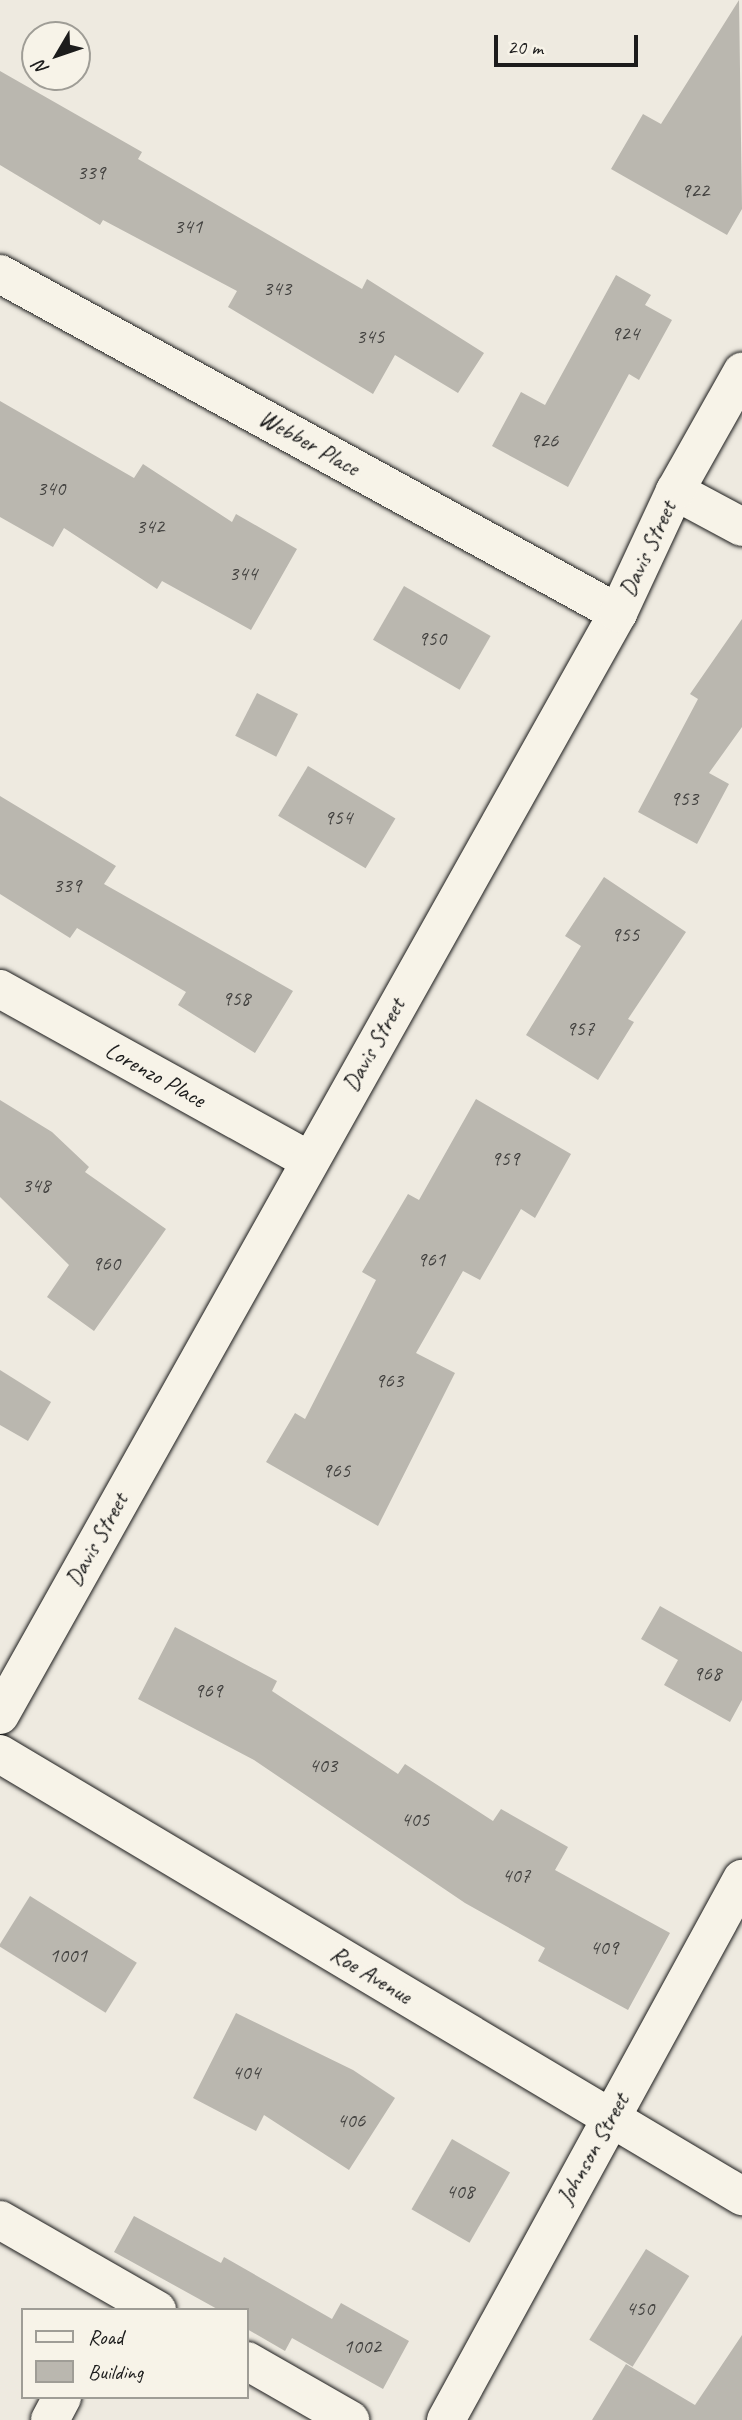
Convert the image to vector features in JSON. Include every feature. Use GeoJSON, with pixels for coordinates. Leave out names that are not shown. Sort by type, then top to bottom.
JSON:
{"type":"FeatureCollection","features":[{"type":"Feature","properties":{"kind":"street","name":"Webber Place"},"geometry":{"type":"LineString","coordinates":[[0,274],[618,612]]}},
{"type":"Feature","properties":{"kind":"street","name":"Davis Street"},"geometry":{"type":"LineString","coordinates":[[0,1715],[618,612],[675,491],[742,372]]}},
{"type":"Feature","properties":{"kind":"street"},"geometry":{"type":"LineString","coordinates":[[675,491],[742,527]]}},
{"type":"Feature","properties":{"kind":"street","name":"Lorenzo Place"},"geometry":{"type":"LineString","coordinates":[[0,989],[309,1160]]}},
{"type":"Feature","properties":{"kind":"street","name":"Roe Avenue"},"geometry":{"type":"LineString","coordinates":[[0,1754],[742,2196]]}},
{"type":"Feature","properties":{"kind":"street","name":"Johnson Street"},"geometry":{"type":"LineString","coordinates":[[446,2420],[742,1879]]}},
{"type":"Feature","properties":{"kind":"street"},"geometry":{"type":"LineString","coordinates":[[0,2220],[114,2299],[149,2308]]}},
{"type":"Feature","properties":{"kind":"street"},"geometry":{"type":"LineString","coordinates":[[248,2362],[350,2420]]}},
{"type":"Feature","properties":{"kind":"street"},"geometry":{"type":"LineString","coordinates":[[50,2420],[61,2399]]}},
{"type":"Feature","properties":{"kind":"building"},"geometry":{"type":"Polygon","coordinates":[[[739,0],[742,209],[727,235],[611,169],[643,114],[661,124],[739,0]]]}},
{"type":"Feature","properties":{"kind":"building"},"geometry":{"type":"Polygon","coordinates":[[[0,71],[21,83],[21,91],[35,91],[142,152],[138,159],[362,289],[367,279],[484,353],[458,393],[395,355],[373,394],[228,307],[237,291],[103,220],[100,225],[0,165],[0,71]]]}},
{"type":"Feature","properties":{"kind":"building"},"geometry":{"type":"Polygon","coordinates":[[[616,275],[651,295],[645,305],[672,320],[639,380],[629,374],[568,487],[492,446],[521,392],[545,405],[616,275]]]}},
{"type":"Feature","properties":{"kind":"building"},"geometry":{"type":"Polygon","coordinates":[[[0,401],[134,478],[143,464],[232,522],[236,514],[297,549],[251,630],[162,581],[157,589],[64,528],[53,547],[0,517],[0,401]]]}},
{"type":"Feature","properties":{"kind":"building"},"geometry":{"type":"Polygon","coordinates":[[[404,586],[491,636],[460,690],[373,640],[404,586]]]}},
{"type":"Feature","properties":{"kind":"building"},"geometry":{"type":"Polygon","coordinates":[[[742,619],[742,727],[709,773],[729,784],[697,844],[638,812],[698,699],[690,694],[742,619]]]}},
{"type":"Feature","properties":{"kind":"building"},"geometry":{"type":"Polygon","coordinates":[[[257,693],[298,714],[276,757],[235,736],[257,693]]]}},
{"type":"Feature","properties":{"kind":"building"},"geometry":{"type":"Polygon","coordinates":[[[308,766],[395,819],[366,868],[278,816],[308,766]]]}},
{"type":"Feature","properties":{"kind":"building"},"geometry":{"type":"Polygon","coordinates":[[[0,796],[116,866],[104,884],[293,991],[255,1053],[178,1005],[186,992],[77,928],[70,938],[0,894],[0,796]]]}},
{"type":"Feature","properties":{"kind":"building"},"geometry":{"type":"Polygon","coordinates":[[[604,877],[686,932],[628,1019],[634,1022],[598,1080],[526,1035],[581,946],[565,936],[604,877]]]}},
{"type":"Feature","properties":{"kind":"building"},"geometry":{"type":"Polygon","coordinates":[[[476,1099],[571,1154],[535,1218],[521,1209],[480,1280],[463,1271],[416,1353],[455,1373],[378,1526],[266,1462],[295,1413],[305,1419],[376,1280],[362,1272],[408,1194],[419,1200],[476,1099]]]}},
{"type":"Feature","properties":{"kind":"building"},"geometry":{"type":"Polygon","coordinates":[[[0,1100],[52,1132],[89,1167],[85,1172],[166,1229],[94,1331],[47,1297],[69,1265],[0,1197],[0,1100]]]}},
{"type":"Feature","properties":{"kind":"building"},"geometry":{"type":"Polygon","coordinates":[[[0,1370],[51,1402],[28,1441],[0,1425],[0,1370]]]}},
{"type":"Feature","properties":{"kind":"building"},"geometry":{"type":"Polygon","coordinates":[[[660,1606],[742,1652],[742,1700],[730,1722],[664,1685],[678,1660],[641,1639],[660,1606]]]}},
{"type":"Feature","properties":{"kind":"building"},"geometry":{"type":"Polygon","coordinates":[[[175,1627],[277,1681],[272,1691],[398,1774],[405,1764],[493,1821],[501,1809],[568,1847],[555,1870],[670,1933],[628,2010],[538,1961],[545,1948],[465,1903],[254,1760],[138,1699],[175,1627]]]}},
{"type":"Feature","properties":{"kind":"building"},"geometry":{"type":"Polygon","coordinates":[[[30,1896],[137,1963],[106,2013],[0,1947],[30,1896]]]}},
{"type":"Feature","properties":{"kind":"building"},"geometry":{"type":"Polygon","coordinates":[[[236,2013],[353,2070],[395,2098],[349,2170],[264,2115],[256,2131],[193,2098],[236,2013]]]}},
{"type":"Feature","properties":{"kind":"building"},"geometry":{"type":"Polygon","coordinates":[[[452,2139],[510,2172],[470,2243],[412,2209],[452,2139]]]}},
{"type":"Feature","properties":{"kind":"building"},"geometry":{"type":"Polygon","coordinates":[[[134,2216],[221,2263],[224,2257],[332,2319],[341,2303],[409,2341],[383,2389],[292,2338],[285,2351],[248,2330],[248,2308],[215,2308],[114,2252],[134,2216]]]}},
{"type":"Feature","properties":{"kind":"building"},"geometry":{"type":"Polygon","coordinates":[[[646,2249],[689,2276],[633,2367],[589,2340],[646,2249]]]}},
{"type":"Feature","properties":{"kind":"building"},"geometry":{"type":"Polygon","coordinates":[[[742,2335],[742,2420],[592,2420],[626,2364],[695,2405],[742,2335]]]}}]}
